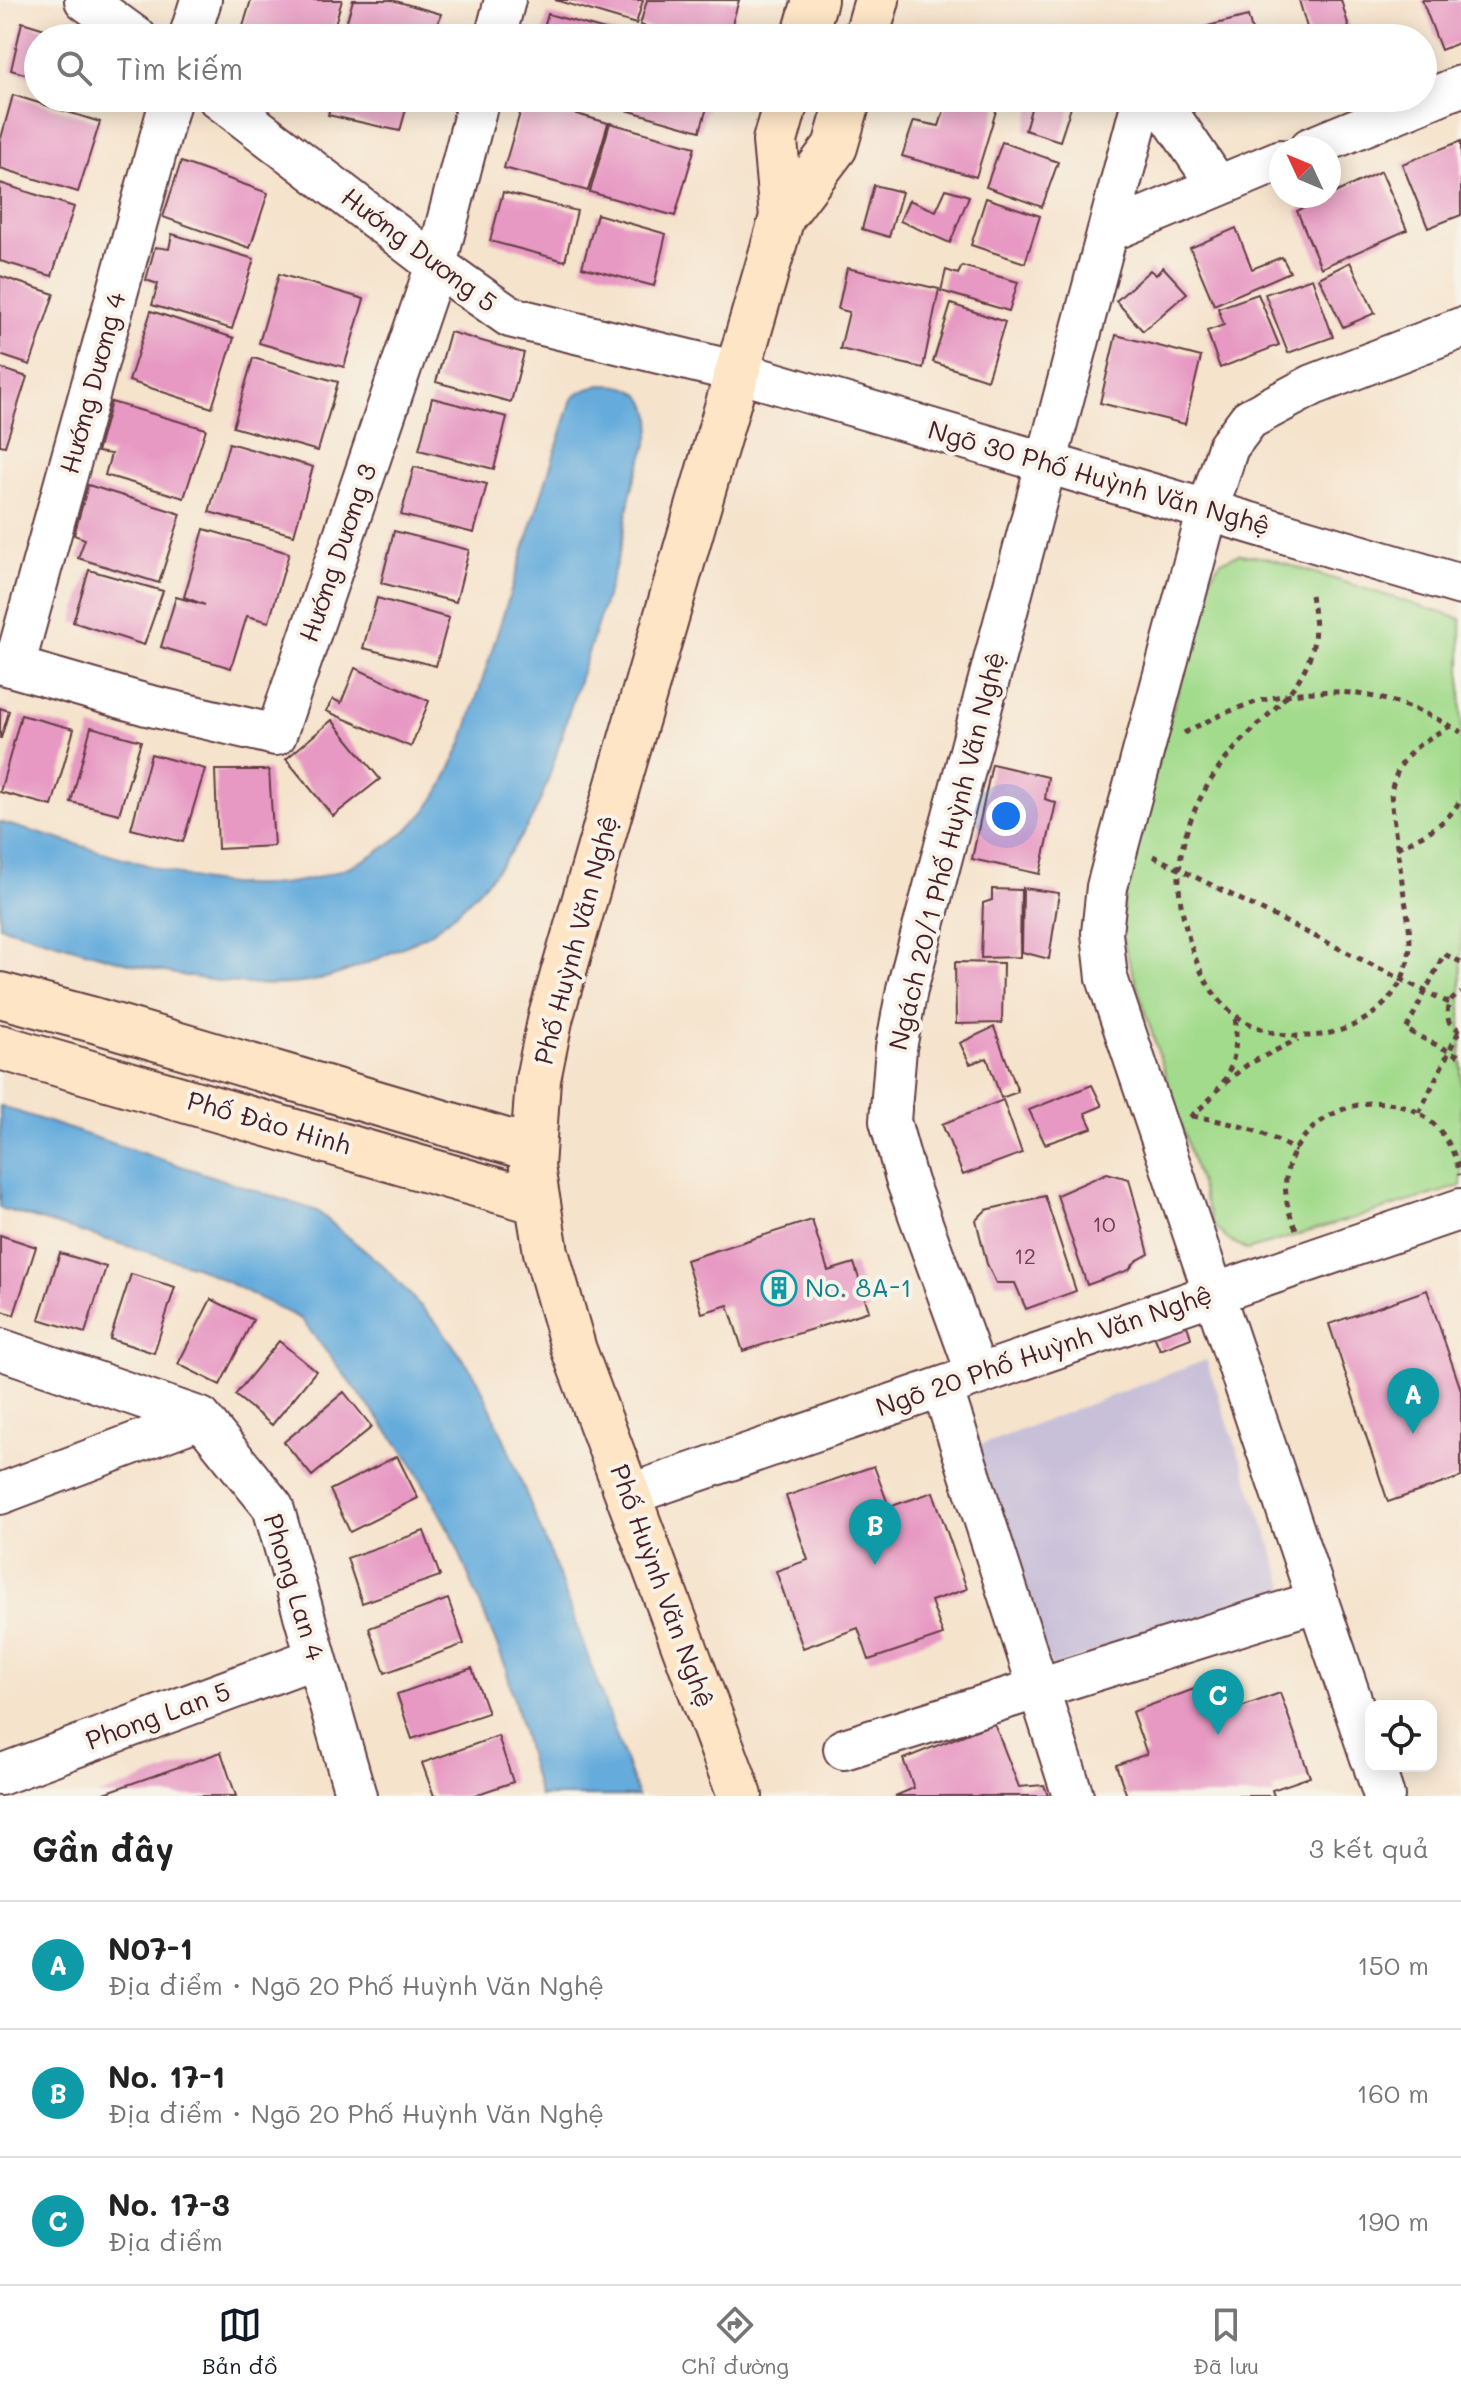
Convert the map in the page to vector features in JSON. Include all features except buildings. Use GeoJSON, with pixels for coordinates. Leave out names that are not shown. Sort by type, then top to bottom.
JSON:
{"type":"FeatureCollection","features":[{"type":"Feature","properties":{"kind":"street"},"geometry":{"type":"LineString","coordinates":[[85,0],[118,24]]}},
{"type":"Feature","properties":{"kind":"street"},"geometry":{"type":"LineString","coordinates":[[193,24],[201,0]]}},
{"type":"Feature","properties":{"kind":"street"},"geometry":{"type":"LineString","coordinates":[[499,24],[505,0]]}},
{"type":"Feature","properties":{"kind":"street"},"geometry":{"type":"LineString","coordinates":[[808,24],[815,0]]}},
{"type":"Feature","properties":{"kind":"street"},"geometry":{"type":"LineString","coordinates":[[870,24],[877,0]]}},
{"type":"Feature","properties":{"kind":"street"},"geometry":{"type":"LineString","coordinates":[[1437,96],[1461,86]]}},
{"type":"Feature","properties":{"kind":"street","name":"Hướng Dương 4"},"geometry":{"type":"LineString","coordinates":[[7,665],[167,112]]}},
{"type":"Feature","properties":{"kind":"street","name":"Hướng Dương 5"},"geometry":{"type":"LineString","coordinates":[[236,112],[436,265],[510,317],[738,372]]}},
{"type":"Feature","properties":{"kind":"street","name":"Hướng Dương 3"},"geometry":{"type":"LineString","coordinates":[[7,665],[147,705],[276,735],[436,265],[475,112]]}},
{"type":"Feature","properties":{"kind":"street","name":"Phố Huỳnh Văn Nghệ"},"geometry":{"type":"LineString","coordinates":[[740,1796],[574,1350],[546,1252],[532,1167],[538,1079],[551,1016],[782,217],[775,141],[783,112]]}},
{"type":"Feature","properties":{"kind":"street","name":"Phố Huỳnh Văn Nghệ"},"geometry":{"type":"LineString","coordinates":[[782,217],[835,147],[845,112]]}},
{"type":"Feature","properties":{"kind":"street","name":"Ngách 20/1 Phố Huỳnh Văn Nghệ"},"geometry":{"type":"LineString","coordinates":[[1073,1796],[1040,1689],[890,1121],[896,1048],[907,989],[1139,112]]}},
{"type":"Feature","properties":{"kind":"street"},"geometry":{"type":"LineString","coordinates":[[1168,112],[1218,186]]}},
{"type":"Feature","properties":{"kind":"street"},"geometry":{"type":"LineString","coordinates":[[1339,136],[1398,112]]}},
{"type":"Feature","properties":{"kind":"street"},"geometry":{"type":"LineString","coordinates":[[1108,232],[1269,165]]}},
{"type":"Feature","properties":{"kind":"street"},"geometry":{"type":"LineString","coordinates":[[1365,1740],[1214,1293],[1174,1123],[1107,978],[1102,933],[1107,887],[1208,510],[1228,447],[1249,419],[1313,385],[1461,328]]}},
{"type":"Feature","properties":{"kind":"street","name":"Ngõ 30 Phố Huỳnh Văn Nghệ"},"geometry":{"type":"LineString","coordinates":[[738,372],[1461,585]]}},
{"type":"Feature","properties":{"kind":"street","name":"Phố Đào Hinh"},"geometry":{"type":"LineString","coordinates":[[0,995],[533,1149]]}},
{"type":"Feature","properties":{"kind":"street","name":"Phố Đào Hinh"},"geometry":{"type":"LineString","coordinates":[[0,1047],[538,1202]]}},
{"type":"Feature","properties":{"kind":"street","name":"Ngõ 20 Phố Huỳnh Văn Nghệ"},"geometry":{"type":"LineString","coordinates":[[628,1495],[1461,1209]]}},
{"type":"Feature","properties":{"kind":"street"},"geometry":{"type":"LineString","coordinates":[[0,1349],[201,1418]]}},
{"type":"Feature","properties":{"kind":"street"},"geometry":{"type":"LineString","coordinates":[[0,1494],[201,1418]]}},
{"type":"Feature","properties":{"kind":"street","name":"Phong Lan 4"},"geometry":{"type":"LineString","coordinates":[[201,1418],[273,1507],[356,1796]]}},
{"type":"Feature","properties":{"kind":"street"},"geometry":{"type":"LineString","coordinates":[[844,1749],[1318,1601]]}},
{"type":"Feature","properties":{"kind":"street","name":"Phong Lan 5"},"geometry":{"type":"LineString","coordinates":[[0,1775],[315,1658]]}},
{"type":"Feature","properties":{"kind":"street"},"geometry":{"type":"LineString","coordinates":[[1376,1772],[1384,1796]]}},
{"type":"Feature","properties":{"kind":"path"},"geometry":{"type":"LineString","coordinates":[[1300,1038],[1263,1030],[1234,1014],[1205,983],[1181,908],[1180,869],[1192,818],[1210,781],[1238,744],[1299,681],[1312,649],[1315,617],[1311,595]]}},
{"type":"Feature","properties":{"kind":"path"},"geometry":{"type":"LineString","coordinates":[[1181,735],[1252,702],[1289,693],[1329,691],[1406,704],[1460,734]]}},
{"type":"Feature","properties":{"kind":"path"},"geometry":{"type":"LineString","coordinates":[[1174,1123],[1260,1057],[1300,1038],[1338,1033],[1372,1015],[1398,987],[1408,960],[1410,930],[1391,792],[1396,770],[1408,753],[1450,726]]}},
{"type":"Feature","properties":{"kind":"path"},"geometry":{"type":"LineString","coordinates":[[1397,848],[1435,827],[1456,810],[1461,798]]}},
{"type":"Feature","properties":{"kind":"path"},"geometry":{"type":"LineString","coordinates":[[1120,840],[1449,1003]]}},
{"type":"Feature","properties":{"kind":"path"},"geometry":{"type":"LineString","coordinates":[[1461,962],[1444,954],[1406,1030],[1461,1057]]}},
{"type":"Feature","properties":{"kind":"path"},"geometry":{"type":"LineString","coordinates":[[1449,1003],[1461,993]]}},
{"type":"Feature","properties":{"kind":"path"},"geometry":{"type":"LineString","coordinates":[[1419,1113],[1460,1031],[1449,1022],[1449,1003]]}},
{"type":"Feature","properties":{"kind":"path"},"geometry":{"type":"LineString","coordinates":[[1224,1083],[1235,1058],[1234,1014]]}},
{"type":"Feature","properties":{"kind":"path"},"geometry":{"type":"LineString","coordinates":[[1319,1257],[1302,1241],[1289,1215],[1286,1185],[1296,1151],[1309,1131],[1333,1112],[1361,1102],[1391,1102],[1419,1113],[1441,1132],[1457,1158],[1461,1178]]}},
{"type":"Feature","properties":{"kind":"path"},"geometry":{"type":"LineString","coordinates":[[1174,1123],[1246,1127],[1276,1138],[1296,1151]]}},
{"type":"Feature","properties":{"kind":"shaded area"},"geometry":{"type":"Polygon","coordinates":[[[1206,1360],[1286,1589],[1051,1667],[973,1448],[1206,1360]]]}},
{"type":"Feature","properties":{"kind":"green space"},"geometry":{"type":"Polygon","coordinates":[[[1240,554],[1267,558],[1461,619],[1461,1186],[1247,1250],[1227,1239],[1213,1225],[1122,938],[1122,911],[1131,860],[1209,578],[1221,561],[1240,554]]]}},
{"type":"Feature","properties":{"kind":"water"},"geometry":{"type":"Polygon","coordinates":[[[600,385],[635,391],[645,401],[651,418],[620,550],[541,798],[528,825],[506,857],[463,906],[431,932],[363,965],[308,982],[271,985],[232,983],[152,969],[0,926],[0,822],[184,876],[235,884],[265,885],[322,876],[349,867],[400,836],[435,798],[463,741],[572,399],[580,392],[600,385]]]}},
{"type":"Feature","properties":{"kind":"water"},"geometry":{"type":"Polygon","coordinates":[[[0,1106],[317,1211],[383,1266],[440,1327],[478,1380],[507,1446],[556,1568],[638,1796],[539,1796],[505,1665],[453,1537],[409,1458],[301,1319],[195,1266],[0,1208],[0,1106]]]}},
{"type":"Feature","properties":{"kind":"place","name":"No. 8A-1"},"geometry":{"type":"Point","coordinates":[779,1288]}},
{"type":"Feature","properties":{"kind":"place","name":"N07-1"},"geometry":{"type":"Point","coordinates":[1413,1434]}},
{"type":"Feature","properties":{"kind":"place","name":"No. 17-1"},"geometry":{"type":"Point","coordinates":[875,1565]}},
{"type":"Feature","properties":{"kind":"place","name":"No. 17-3"},"geometry":{"type":"Point","coordinates":[1218,1735]}}]}
